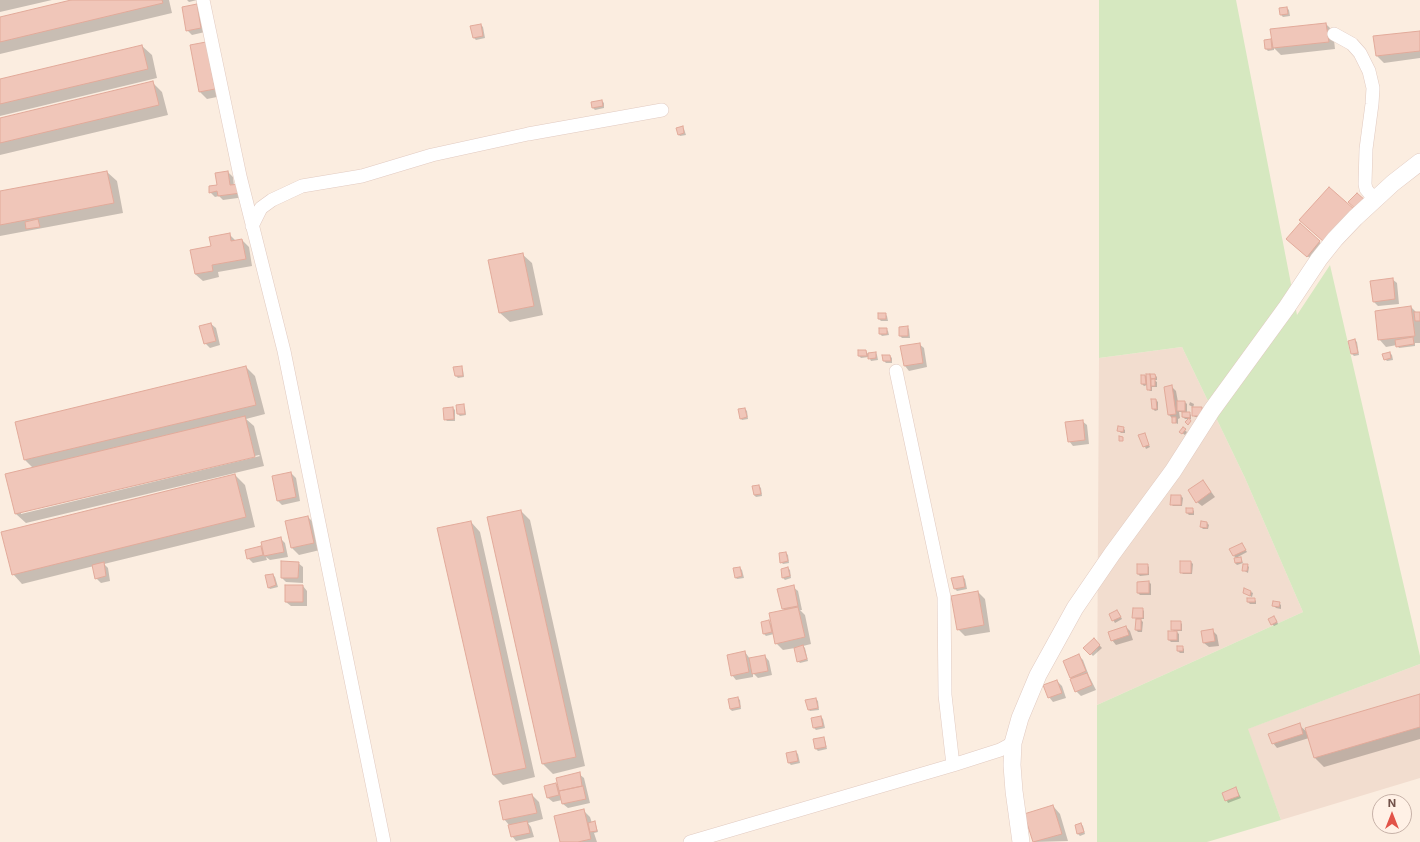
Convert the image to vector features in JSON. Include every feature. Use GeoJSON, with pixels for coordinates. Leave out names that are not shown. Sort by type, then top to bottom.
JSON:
{"type":"FeatureCollection","features":[{"type":"Feature","properties":{"kind":"street"},"geometry":{"type":"LineString","coordinates":[[202,0],[240,176],[284,351],[384,842]]}},
{"type":"Feature","properties":{"kind":"street"},"geometry":{"type":"LineString","coordinates":[[1334,34],[1352,44],[1360,53],[1369,71],[1373,88],[1366,149],[1365,184],[1366,190],[1376,198]]}},
{"type":"Feature","properties":{"kind":"street"},"geometry":{"type":"LineString","coordinates":[[252,226],[261,208],[272,200],[302,186],[362,176],[432,155],[528,134],[662,110]]}},
{"type":"Feature","properties":{"kind":"street"},"geometry":{"type":"LineString","coordinates":[[1021,842],[1014,791],[1012,765],[1013,743],[1020,718],[1038,675],[1076,608],[1092,581],[1173,471],[1212,410],[1287,307],[1319,259],[1335,239],[1376,198],[1420,162]]}},
{"type":"Feature","properties":{"kind":"street"},"geometry":{"type":"LineString","coordinates":[[896,371],[944,597],[945,695],[953,765]]}},
{"type":"Feature","properties":{"kind":"street"},"geometry":{"type":"LineString","coordinates":[[690,842],[953,765],[1000,750],[1013,743]]}},
{"type":"Feature","properties":{"kind":"shaded area"},"geometry":{"type":"Polygon","coordinates":[[[1182,347],[1245,478],[1303,612],[1097,705],[1099,358],[1182,347]]]}},
{"type":"Feature","properties":{"kind":"shaded area"},"geometry":{"type":"Polygon","coordinates":[[[1420,664],[1420,778],[1281,820],[1247,729],[1420,664]]]}},
{"type":"Feature","properties":{"kind":"green space"},"geometry":{"type":"Polygon","coordinates":[[[1099,0],[1236,0],[1297,315],[1330,265],[1420,656],[1420,664],[1248,729],[1281,820],[1207,842],[1097,842],[1097,705],[1303,612],[1245,478],[1182,347],[1099,358],[1099,0]]]}},
{"type":"Feature","properties":{"kind":"building"},"geometry":{"type":"Polygon","coordinates":[[[71,0],[162,0],[163,3],[0,42],[0,17],[71,0]]]}},
{"type":"Feature","properties":{"kind":"building"},"geometry":{"type":"Polygon","coordinates":[[[197,4],[201,28],[186,31],[182,7],[197,4]]]}},
{"type":"Feature","properties":{"kind":"building"},"geometry":{"type":"Polygon","coordinates":[[[1287,7],[1288,14],[1280,15],[1279,8],[1287,7]]]}},
{"type":"Feature","properties":{"kind":"building"},"geometry":{"type":"Polygon","coordinates":[[[1326,23],[1329,42],[1273,48],[1270,29],[1326,23]]]}},
{"type":"Feature","properties":{"kind":"building"},"geometry":{"type":"Polygon","coordinates":[[[481,24],[483,36],[473,38],[470,26],[481,24]]]}},
{"type":"Feature","properties":{"kind":"building"},"geometry":{"type":"Polygon","coordinates":[[[1420,31],[1420,51],[1376,56],[1373,36],[1420,31]]]}},
{"type":"Feature","properties":{"kind":"building"},"geometry":{"type":"Polygon","coordinates":[[[1271,39],[1272,49],[1265,49],[1264,40],[1271,39]]]}},
{"type":"Feature","properties":{"kind":"building"},"geometry":{"type":"Polygon","coordinates":[[[206,42],[215,89],[199,92],[190,45],[206,42]]]}},
{"type":"Feature","properties":{"kind":"building"},"geometry":{"type":"Polygon","coordinates":[[[142,45],[148,69],[0,104],[0,79],[142,45]]]}},
{"type":"Feature","properties":{"kind":"building"},"geometry":{"type":"Polygon","coordinates":[[[153,81],[159,105],[0,143],[0,118],[153,81]]]}},
{"type":"Feature","properties":{"kind":"building"},"geometry":{"type":"Polygon","coordinates":[[[602,100],[603,106],[592,108],[591,102],[602,100]]]}},
{"type":"Feature","properties":{"kind":"building"},"geometry":{"type":"Polygon","coordinates":[[[683,126],[684,133],[678,135],[676,128],[683,126]]]}},
{"type":"Feature","properties":{"kind":"building"},"geometry":{"type":"Polygon","coordinates":[[[107,171],[114,203],[0,225],[0,191],[107,171]]]}},
{"type":"Feature","properties":{"kind":"building"},"geometry":{"type":"Polygon","coordinates":[[[228,171],[230,185],[240,184],[241,193],[218,196],[217,191],[209,193],[209,186],[217,185],[215,173],[228,171]]]}},
{"type":"Feature","properties":{"kind":"building"},"geometry":{"type":"Polygon","coordinates":[[[1329,187],[1354,209],[1324,242],[1299,220],[1329,187]]]}},
{"type":"Feature","properties":{"kind":"building"},"geometry":{"type":"Polygon","coordinates":[[[1357,193],[1366,201],[1357,210],[1348,202],[1357,193]]]}},
{"type":"Feature","properties":{"kind":"building"},"geometry":{"type":"Polygon","coordinates":[[[38,219],[40,227],[26,229],[25,222],[38,219]]]}},
{"type":"Feature","properties":{"kind":"building"},"geometry":{"type":"Polygon","coordinates":[[[1300,223],[1320,241],[1307,257],[1286,239],[1300,223]]]}},
{"type":"Feature","properties":{"kind":"building"},"geometry":{"type":"Polygon","coordinates":[[[230,233],[231,241],[242,239],[246,259],[212,265],[213,271],[195,274],[190,250],[211,246],[209,237],[230,233]]]}},
{"type":"Feature","properties":{"kind":"building"},"geometry":{"type":"Polygon","coordinates":[[[523,253],[534,306],[499,313],[488,260],[523,253]]]}},
{"type":"Feature","properties":{"kind":"building"},"geometry":{"type":"Polygon","coordinates":[[[1393,278],[1395,299],[1373,302],[1370,281],[1393,278]]]}},
{"type":"Feature","properties":{"kind":"building"},"geometry":{"type":"Polygon","coordinates":[[[1411,306],[1415,336],[1378,340],[1375,311],[1411,306]]]}},
{"type":"Feature","properties":{"kind":"building"},"geometry":{"type":"Polygon","coordinates":[[[1414,312],[1420,312],[1420,321],[1415,321],[1414,312]]]}},
{"type":"Feature","properties":{"kind":"building"},"geometry":{"type":"Polygon","coordinates":[[[878,313],[886,313],[886,319],[878,319],[878,313]]]}},
{"type":"Feature","properties":{"kind":"building"},"geometry":{"type":"Polygon","coordinates":[[[211,323],[216,341],[204,344],[199,326],[211,323]]]}},
{"type":"Feature","properties":{"kind":"building"},"geometry":{"type":"Polygon","coordinates":[[[908,326],[908,336],[899,336],[899,327],[908,326]]]}},
{"type":"Feature","properties":{"kind":"building"},"geometry":{"type":"Polygon","coordinates":[[[879,328],[887,328],[887,334],[879,334],[879,328]]]}},
{"type":"Feature","properties":{"kind":"building"},"geometry":{"type":"Polygon","coordinates":[[[1413,337],[1414,344],[1396,347],[1395,340],[1413,337]]]}},
{"type":"Feature","properties":{"kind":"building"},"geometry":{"type":"Polygon","coordinates":[[[1355,339],[1358,353],[1351,354],[1348,341],[1355,339]]]}},
{"type":"Feature","properties":{"kind":"building"},"geometry":{"type":"Polygon","coordinates":[[[920,343],[923,363],[904,366],[900,346],[920,343]]]}},
{"type":"Feature","properties":{"kind":"building"},"geometry":{"type":"Polygon","coordinates":[[[858,350],[866,350],[867,356],[858,356],[858,350]]]}},
{"type":"Feature","properties":{"kind":"building"},"geometry":{"type":"Polygon","coordinates":[[[876,352],[876,358],[868,359],[868,353],[876,352]]]}},
{"type":"Feature","properties":{"kind":"building"},"geometry":{"type":"Polygon","coordinates":[[[1390,352],[1391,358],[1384,360],[1382,354],[1390,352]]]}},
{"type":"Feature","properties":{"kind":"building"},"geometry":{"type":"Polygon","coordinates":[[[882,355],[890,355],[891,361],[883,361],[882,355]]]}},
{"type":"Feature","properties":{"kind":"building"},"geometry":{"type":"Polygon","coordinates":[[[246,366],[256,405],[24,460],[15,422],[246,366]]]}},
{"type":"Feature","properties":{"kind":"building"},"geometry":{"type":"Polygon","coordinates":[[[462,366],[463,376],[455,376],[453,367],[462,366]]]}},
{"type":"Feature","properties":{"kind":"building"},"geometry":{"type":"Polygon","coordinates":[[[1146,374],[1150,374],[1151,390],[1147,390],[1146,374]]]}},
{"type":"Feature","properties":{"kind":"building"},"geometry":{"type":"Polygon","coordinates":[[[1150,374],[1155,374],[1156,378],[1151,379],[1150,374]]]}},
{"type":"Feature","properties":{"kind":"building"},"geometry":{"type":"Polygon","coordinates":[[[1141,375],[1145,375],[1146,384],[1141,384],[1141,375]]]}},
{"type":"Feature","properties":{"kind":"building"},"geometry":{"type":"Polygon","coordinates":[[[1151,379],[1155,379],[1155,386],[1151,386],[1151,379]]]}},
{"type":"Feature","properties":{"kind":"building"},"geometry":{"type":"Polygon","coordinates":[[[1172,385],[1176,414],[1168,415],[1164,387],[1172,385]]]}},
{"type":"Feature","properties":{"kind":"building"},"geometry":{"type":"Polygon","coordinates":[[[1151,399],[1156,399],[1157,409],[1152,409],[1151,399]]]}},
{"type":"Feature","properties":{"kind":"building"},"geometry":{"type":"Polygon","coordinates":[[[1177,401],[1185,401],[1185,411],[1177,411],[1177,401]]]}},
{"type":"Feature","properties":{"kind":"building"},"geometry":{"type":"Polygon","coordinates":[[[464,404],[465,414],[457,414],[456,405],[464,404]]]}},
{"type":"Feature","properties":{"kind":"building"},"geometry":{"type":"Polygon","coordinates":[[[453,407],[454,419],[444,420],[443,408],[453,407]]]}},
{"type":"Feature","properties":{"kind":"building"},"geometry":{"type":"Polygon","coordinates":[[[1192,407],[1202,407],[1202,416],[1192,416],[1192,407]]]}},
{"type":"Feature","properties":{"kind":"building"},"geometry":{"type":"Polygon","coordinates":[[[745,408],[747,417],[740,419],[738,409],[745,408]]]}},
{"type":"Feature","properties":{"kind":"building"},"geometry":{"type":"Polygon","coordinates":[[[1182,412],[1190,412],[1190,418],[1182,417],[1182,412]]]}},
{"type":"Feature","properties":{"kind":"building"},"geometry":{"type":"Polygon","coordinates":[[[245,416],[255,457],[15,514],[5,474],[245,416]]]}},
{"type":"Feature","properties":{"kind":"building"},"geometry":{"type":"Polygon","coordinates":[[[1172,417],[1176,417],[1176,423],[1172,423],[1172,417]]]}},
{"type":"Feature","properties":{"kind":"building"},"geometry":{"type":"Polygon","coordinates":[[[1189,418],[1191,421],[1188,425],[1185,422],[1189,418]]]}},
{"type":"Feature","properties":{"kind":"building"},"geometry":{"type":"Polygon","coordinates":[[[1083,420],[1085,440],[1068,442],[1065,422],[1083,420]]]}},
{"type":"Feature","properties":{"kind":"building"},"geometry":{"type":"Polygon","coordinates":[[[1118,426],[1124,427],[1123,432],[1117,431],[1118,426]]]}},
{"type":"Feature","properties":{"kind":"building"},"geometry":{"type":"Polygon","coordinates":[[[1183,427],[1186,429],[1182,434],[1179,432],[1183,427]]]}},
{"type":"Feature","properties":{"kind":"building"},"geometry":{"type":"Polygon","coordinates":[[[1145,433],[1149,445],[1143,447],[1138,435],[1145,433]]]}},
{"type":"Feature","properties":{"kind":"building"},"geometry":{"type":"Polygon","coordinates":[[[1119,436],[1123,437],[1123,441],[1119,441],[1119,436]]]}},
{"type":"Feature","properties":{"kind":"building"},"geometry":{"type":"Polygon","coordinates":[[[291,472],[296,497],[277,501],[272,476],[291,472]]]}},
{"type":"Feature","properties":{"kind":"building"},"geometry":{"type":"Polygon","coordinates":[[[235,474],[246,517],[12,575],[1,532],[235,474]]]}},
{"type":"Feature","properties":{"kind":"building"},"geometry":{"type":"Polygon","coordinates":[[[1203,480],[1211,492],[1196,503],[1188,490],[1203,480]]]}},
{"type":"Feature","properties":{"kind":"building"},"geometry":{"type":"Polygon","coordinates":[[[759,485],[761,494],[754,495],[752,486],[759,485]]]}},
{"type":"Feature","properties":{"kind":"building"},"geometry":{"type":"Polygon","coordinates":[[[1171,495],[1181,495],[1181,505],[1170,505],[1171,495]]]}},
{"type":"Feature","properties":{"kind":"building"},"geometry":{"type":"Polygon","coordinates":[[[1186,508],[1193,508],[1193,513],[1186,513],[1186,508]]]}},
{"type":"Feature","properties":{"kind":"building"},"geometry":{"type":"Polygon","coordinates":[[[521,510],[576,757],[542,764],[487,517],[521,510]]]}},
{"type":"Feature","properties":{"kind":"building"},"geometry":{"type":"Polygon","coordinates":[[[308,516],[314,543],[291,548],[285,521],[308,516]]]}},
{"type":"Feature","properties":{"kind":"building"},"geometry":{"type":"Polygon","coordinates":[[[471,521],[526,768],[493,775],[437,528],[471,521]]]}},
{"type":"Feature","properties":{"kind":"building"},"geometry":{"type":"Polygon","coordinates":[[[1201,521],[1207,522],[1207,528],[1200,527],[1201,521]]]}},
{"type":"Feature","properties":{"kind":"building"},"geometry":{"type":"Polygon","coordinates":[[[281,537],[284,552],[264,556],[261,542],[281,537]]]}},
{"type":"Feature","properties":{"kind":"building"},"geometry":{"type":"Polygon","coordinates":[[[1242,543],[1246,550],[1233,556],[1229,549],[1242,543]]]}},
{"type":"Feature","properties":{"kind":"building"},"geometry":{"type":"Polygon","coordinates":[[[261,546],[263,555],[247,559],[245,550],[261,546]]]}},
{"type":"Feature","properties":{"kind":"building"},"geometry":{"type":"Polygon","coordinates":[[[786,552],[788,561],[780,563],[779,553],[786,552]]]}},
{"type":"Feature","properties":{"kind":"building"},"geometry":{"type":"Polygon","coordinates":[[[1241,557],[1242,562],[1235,563],[1234,558],[1241,557]]]}},
{"type":"Feature","properties":{"kind":"building"},"geometry":{"type":"Polygon","coordinates":[[[281,561],[299,562],[298,578],[281,578],[281,561]]]}},
{"type":"Feature","properties":{"kind":"building"},"geometry":{"type":"Polygon","coordinates":[[[1180,561],[1191,561],[1191,573],[1180,573],[1180,561]]]}},
{"type":"Feature","properties":{"kind":"building"},"geometry":{"type":"Polygon","coordinates":[[[104,562],[106,576],[95,579],[92,565],[104,562]]]}},
{"type":"Feature","properties":{"kind":"building"},"geometry":{"type":"Polygon","coordinates":[[[1137,564],[1148,564],[1148,574],[1137,574],[1137,564]]]}},
{"type":"Feature","properties":{"kind":"building"},"geometry":{"type":"Polygon","coordinates":[[[1243,564],[1248,564],[1247,571],[1242,571],[1243,564]]]}},
{"type":"Feature","properties":{"kind":"building"},"geometry":{"type":"Polygon","coordinates":[[[740,567],[742,576],[735,578],[733,568],[740,567]]]}},
{"type":"Feature","properties":{"kind":"building"},"geometry":{"type":"Polygon","coordinates":[[[788,567],[790,576],[782,578],[781,569],[788,567]]]}},
{"type":"Feature","properties":{"kind":"building"},"geometry":{"type":"Polygon","coordinates":[[[273,574],[276,585],[268,588],[265,575],[273,574]]]}},
{"type":"Feature","properties":{"kind":"building"},"geometry":{"type":"Polygon","coordinates":[[[963,576],[965,587],[954,589],[951,578],[963,576]]]}},
{"type":"Feature","properties":{"kind":"building"},"geometry":{"type":"Polygon","coordinates":[[[1149,581],[1149,593],[1137,593],[1137,582],[1149,581]]]}},
{"type":"Feature","properties":{"kind":"building"},"geometry":{"type":"Polygon","coordinates":[[[285,585],[303,585],[303,602],[285,602],[285,585]]]}},
{"type":"Feature","properties":{"kind":"building"},"geometry":{"type":"Polygon","coordinates":[[[794,585],[798,606],[782,609],[777,589],[794,585]]]}},
{"type":"Feature","properties":{"kind":"building"},"geometry":{"type":"Polygon","coordinates":[[[1244,588],[1251,591],[1250,596],[1243,593],[1244,588]]]}},
{"type":"Feature","properties":{"kind":"building"},"geometry":{"type":"Polygon","coordinates":[[[978,591],[984,625],[957,630],[951,596],[978,591]]]}},
{"type":"Feature","properties":{"kind":"building"},"geometry":{"type":"Polygon","coordinates":[[[1247,598],[1255,598],[1255,602],[1247,602],[1247,598]]]}},
{"type":"Feature","properties":{"kind":"building"},"geometry":{"type":"Polygon","coordinates":[[[1273,601],[1280,602],[1279,607],[1272,606],[1273,601]]]}},
{"type":"Feature","properties":{"kind":"building"},"geometry":{"type":"Polygon","coordinates":[[[798,607],[805,637],[775,644],[769,613],[798,607]]]}},
{"type":"Feature","properties":{"kind":"building"},"geometry":{"type":"Polygon","coordinates":[[[1133,608],[1143,608],[1143,618],[1132,618],[1133,608]]]}},
{"type":"Feature","properties":{"kind":"building"},"geometry":{"type":"Polygon","coordinates":[[[1117,610],[1121,617],[1112,621],[1109,614],[1117,610]]]}},
{"type":"Feature","properties":{"kind":"building"},"geometry":{"type":"Polygon","coordinates":[[[1274,616],[1277,622],[1271,625],[1268,619],[1274,616]]]}},
{"type":"Feature","properties":{"kind":"building"},"geometry":{"type":"Polygon","coordinates":[[[1136,619],[1141,619],[1141,630],[1135,630],[1136,619]]]}},
{"type":"Feature","properties":{"kind":"building"},"geometry":{"type":"Polygon","coordinates":[[[769,620],[772,632],[763,634],[761,622],[769,620]]]}},
{"type":"Feature","properties":{"kind":"building"},"geometry":{"type":"Polygon","coordinates":[[[1171,621],[1181,621],[1181,630],[1171,630],[1171,621]]]}},
{"type":"Feature","properties":{"kind":"building"},"geometry":{"type":"Polygon","coordinates":[[[1126,626],[1129,635],[1111,641],[1108,632],[1126,626]]]}},
{"type":"Feature","properties":{"kind":"building"},"geometry":{"type":"Polygon","coordinates":[[[1213,629],[1215,641],[1203,643],[1201,631],[1213,629]]]}},
{"type":"Feature","properties":{"kind":"building"},"geometry":{"type":"Polygon","coordinates":[[[1168,631],[1177,631],[1177,640],[1168,640],[1168,631]]]}},
{"type":"Feature","properties":{"kind":"building"},"geometry":{"type":"Polygon","coordinates":[[[1094,638],[1100,645],[1090,655],[1083,648],[1094,638]]]}},
{"type":"Feature","properties":{"kind":"building"},"geometry":{"type":"Polygon","coordinates":[[[803,645],[807,659],[797,662],[794,648],[803,645]]]}},
{"type":"Feature","properties":{"kind":"building"},"geometry":{"type":"Polygon","coordinates":[[[1177,646],[1183,646],[1183,651],[1177,651],[1177,646]]]}},
{"type":"Feature","properties":{"kind":"building"},"geometry":{"type":"Polygon","coordinates":[[[745,651],[749,672],[731,676],[727,655],[745,651]]]}},
{"type":"Feature","properties":{"kind":"building"},"geometry":{"type":"Polygon","coordinates":[[[1079,654],[1086,671],[1070,678],[1063,661],[1079,654]]]}},
{"type":"Feature","properties":{"kind":"building"},"geometry":{"type":"Polygon","coordinates":[[[765,655],[768,671],[752,674],[749,658],[765,655]]]}},
{"type":"Feature","properties":{"kind":"building"},"geometry":{"type":"Polygon","coordinates":[[[1087,673],[1092,685],[1075,692],[1070,679],[1087,673]]]}},
{"type":"Feature","properties":{"kind":"building"},"geometry":{"type":"Polygon","coordinates":[[[1057,680],[1062,693],[1048,698],[1043,685],[1057,680]]]}},
{"type":"Feature","properties":{"kind":"building"},"geometry":{"type":"Polygon","coordinates":[[[1420,694],[1420,727],[1314,758],[1305,728],[1420,694]]]}},
{"type":"Feature","properties":{"kind":"building"},"geometry":{"type":"Polygon","coordinates":[[[738,697],[740,707],[730,709],[728,699],[738,697]]]}},
{"type":"Feature","properties":{"kind":"building"},"geometry":{"type":"Polygon","coordinates":[[[816,698],[818,708],[808,710],[805,700],[816,698]]]}},
{"type":"Feature","properties":{"kind":"building"},"geometry":{"type":"Polygon","coordinates":[[[821,716],[823,726],[813,728],[811,718],[821,716]]]}},
{"type":"Feature","properties":{"kind":"building"},"geometry":{"type":"Polygon","coordinates":[[[1300,723],[1303,734],[1272,744],[1268,734],[1300,723]]]}},
{"type":"Feature","properties":{"kind":"building"},"geometry":{"type":"Polygon","coordinates":[[[824,737],[826,747],[815,749],[813,739],[824,737]]]}},
{"type":"Feature","properties":{"kind":"building"},"geometry":{"type":"Polygon","coordinates":[[[796,751],[798,761],[788,763],[786,753],[796,751]]]}},
{"type":"Feature","properties":{"kind":"building"},"geometry":{"type":"Polygon","coordinates":[[[580,772],[582,786],[559,791],[556,778],[580,772]]]}},
{"type":"Feature","properties":{"kind":"building"},"geometry":{"type":"Polygon","coordinates":[[[556,783],[559,795],[547,798],[544,786],[556,783]]]}},
{"type":"Feature","properties":{"kind":"building"},"geometry":{"type":"Polygon","coordinates":[[[583,786],[586,799],[562,804],[559,791],[583,786]]]}},
{"type":"Feature","properties":{"kind":"building"},"geometry":{"type":"Polygon","coordinates":[[[1236,787],[1239,796],[1225,801],[1222,793],[1236,787]]]}},
{"type":"Feature","properties":{"kind":"building"},"geometry":{"type":"Polygon","coordinates":[[[532,794],[537,813],[503,820],[499,801],[532,794]]]}},
{"type":"Feature","properties":{"kind":"building"},"geometry":{"type":"Polygon","coordinates":[[[1053,805],[1062,834],[1033,842],[1024,814],[1053,805]]]}},
{"type":"Feature","properties":{"kind":"building"},"geometry":{"type":"Polygon","coordinates":[[[584,809],[591,839],[578,842],[560,842],[554,816],[584,809]]]}},
{"type":"Feature","properties":{"kind":"building"},"geometry":{"type":"Polygon","coordinates":[[[527,821],[530,833],[511,837],[508,825],[527,821]]]}},
{"type":"Feature","properties":{"kind":"building"},"geometry":{"type":"Polygon","coordinates":[[[595,821],[597,831],[590,832],[588,823],[595,821]]]}},
{"type":"Feature","properties":{"kind":"building"},"geometry":{"type":"Polygon","coordinates":[[[1081,823],[1084,832],[1077,834],[1075,825],[1081,823]]]}}]}
